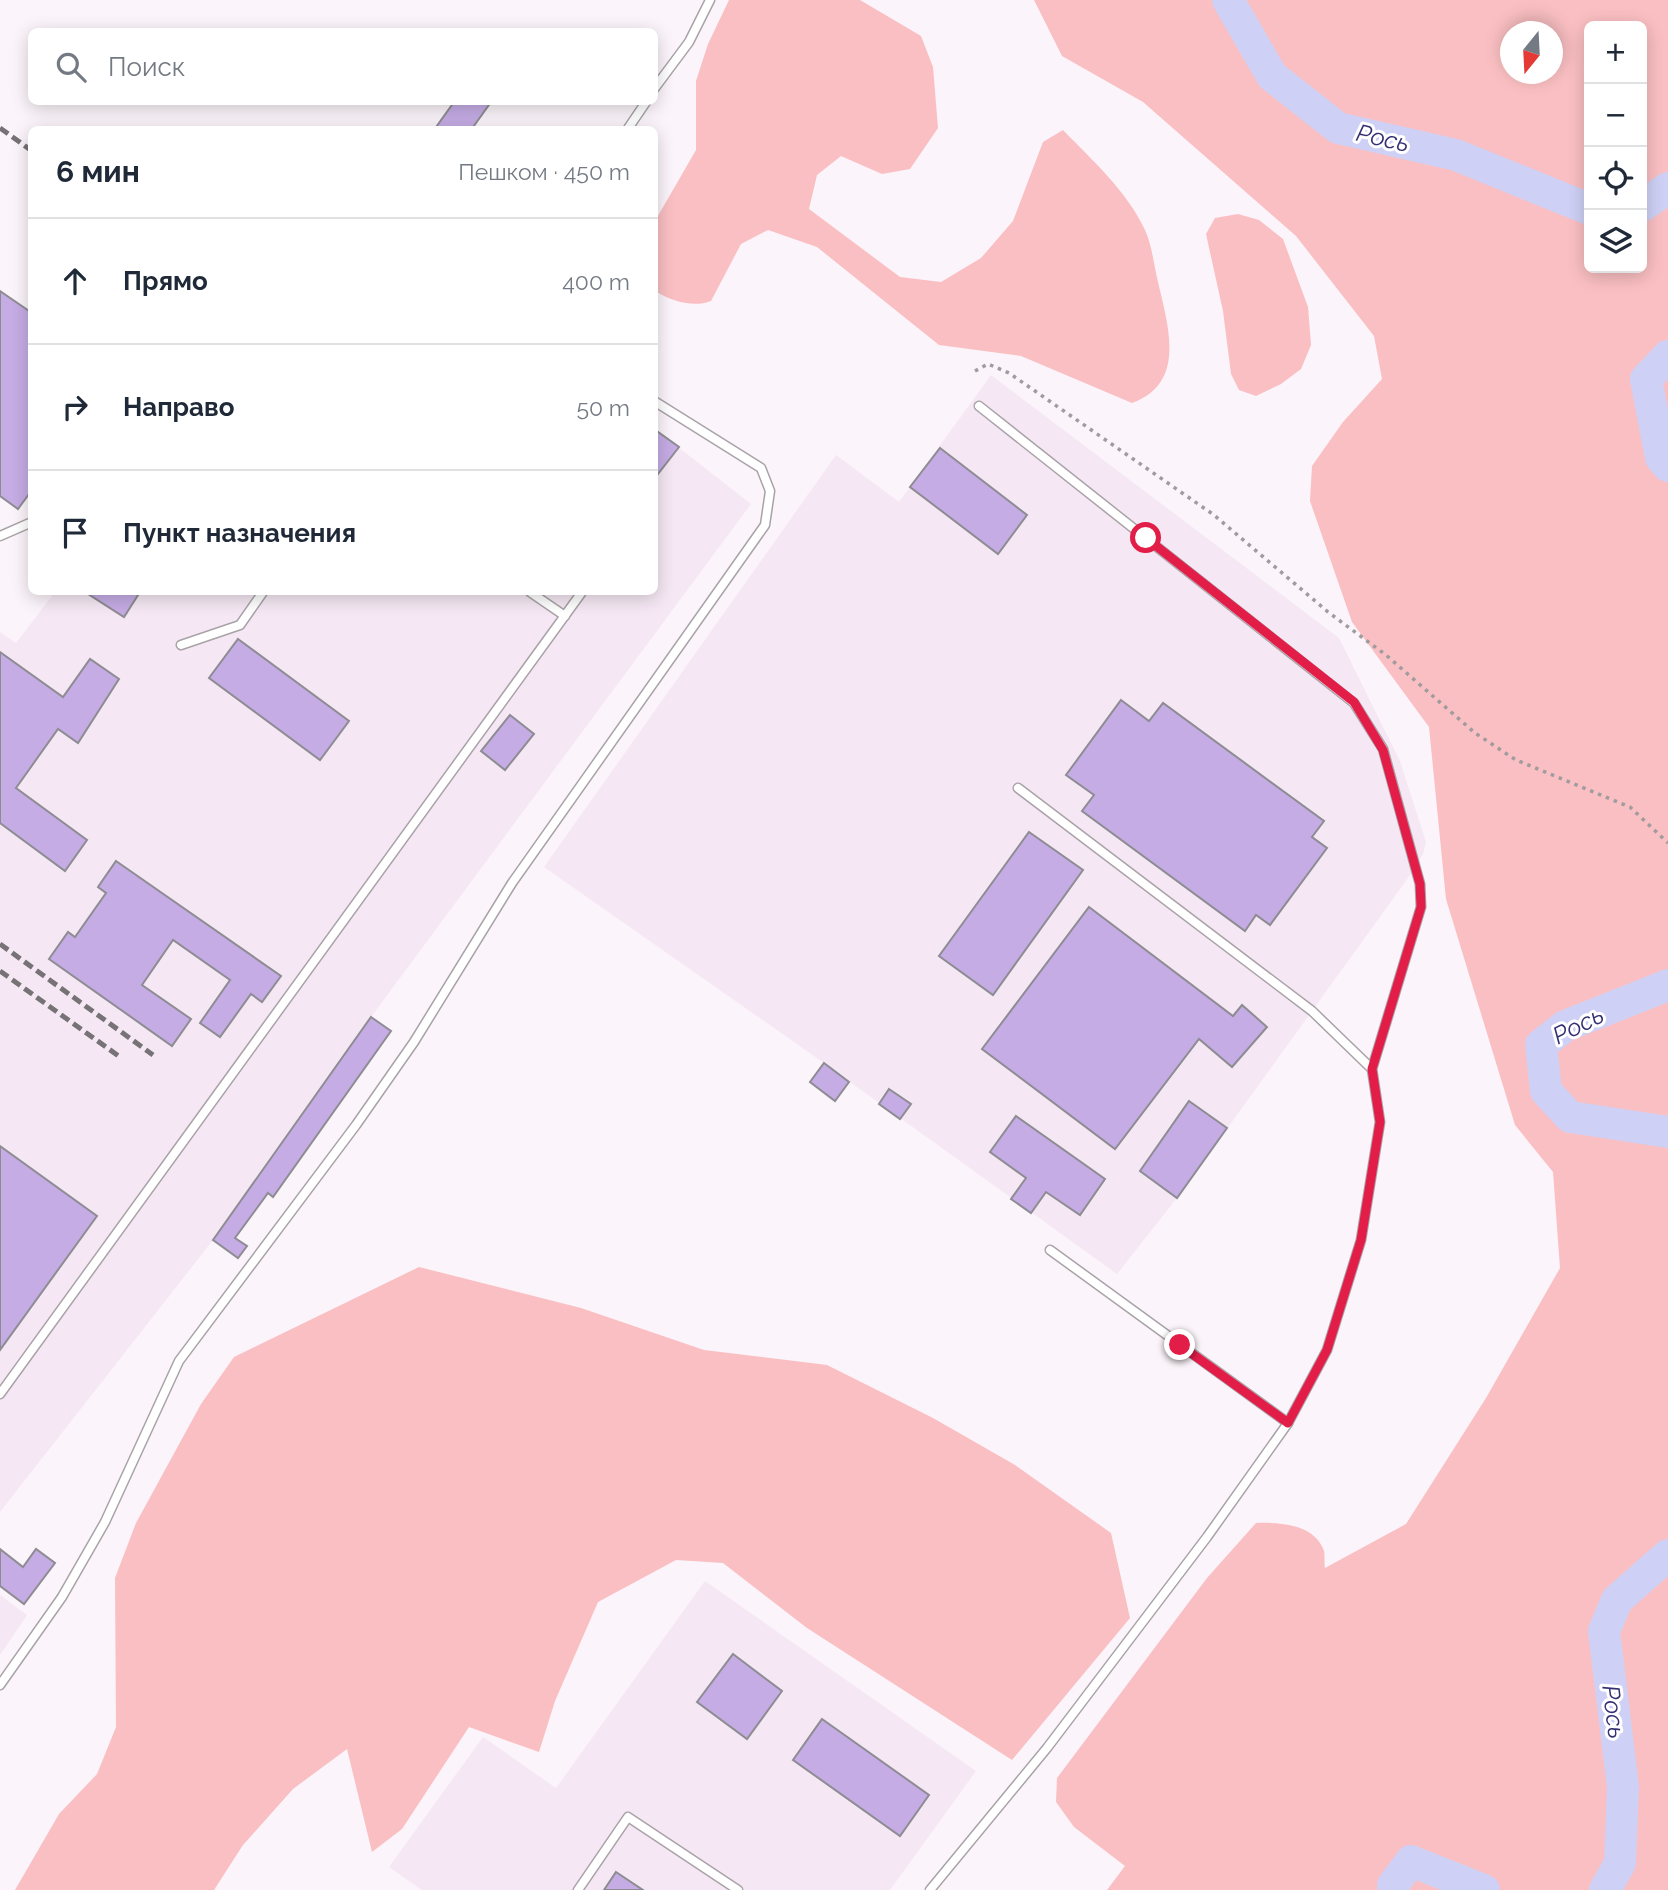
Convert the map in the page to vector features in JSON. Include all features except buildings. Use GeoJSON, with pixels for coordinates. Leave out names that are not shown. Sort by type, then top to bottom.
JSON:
{"type":"FeatureCollection","features":[{"type":"Feature","properties":{"kind":"lane"},"geometry":{"type":"LineString","coordinates":[[658,84],[689,42],[710,0]]}},
{"type":"Feature","properties":{"kind":"lane"},"geometry":{"type":"LineString","coordinates":[[629,126],[644,105]]}},
{"type":"Feature","properties":{"kind":"lane"},"geometry":{"type":"LineString","coordinates":[[0,1685],[62,1597],[105,1522],[178,1361],[356,1125],[414,1042],[512,883],[765,525],[770,491],[761,467],[658,403]]}},
{"type":"Feature","properties":{"kind":"lane"},"geometry":{"type":"LineString","coordinates":[[930,1890],[1047,1748],[1288,1423],[1327,1350],[1361,1240],[1380,1122],[1372,1069],[1421,907],[1420,884],[1383,750],[1354,702],[979,406]]}},
{"type":"Feature","properties":{"kind":"lane"},"geometry":{"type":"LineString","coordinates":[[0,536],[28,524]]}},
{"type":"Feature","properties":{"kind":"lane"},"geometry":{"type":"LineString","coordinates":[[181,645],[240,625],[261,595]]}},
{"type":"Feature","properties":{"kind":"lane"},"geometry":{"type":"LineString","coordinates":[[534,595],[565,616]]}},
{"type":"Feature","properties":{"kind":"lane"},"geometry":{"type":"LineString","coordinates":[[0,1394],[580,595]]}},
{"type":"Feature","properties":{"kind":"lane"},"geometry":{"type":"LineString","coordinates":[[1018,789],[1311,1011],[1372,1069]]}},
{"type":"Feature","properties":{"kind":"lane"},"geometry":{"type":"LineString","coordinates":[[1050,1250],[1288,1423]]}},
{"type":"Feature","properties":{"kind":"lane"},"geometry":{"type":"LineString","coordinates":[[578,1890],[628,1817],[738,1890]]}},
{"type":"Feature","properties":{"kind":"path"},"geometry":{"type":"LineString","coordinates":[[975,370],[988,364],[1009,373],[1214,515],[1328,612],[1386,655],[1475,733],[1516,760],[1630,807],[1668,843]]}},
{"type":"Feature","properties":{"kind":"shaded area"},"geometry":{"type":"Polygon","coordinates":[[[729,0],[860,0],[921,36],[933,67],[938,128],[910,169],[882,174],[841,156],[817,175],[809,209],[900,277],[941,282],[981,258],[1013,221],[1043,142],[1063,130],[1119,189],[1147,236],[1169,334],[1167,368],[1161,382],[1149,394],[1132,403],[1021,356],[939,345],[817,247],[768,230],[741,244],[711,301],[697,304],[682,302],[658,293],[658,216],[696,150],[696,81],[708,44],[729,0]]]}},
{"type":"Feature","properties":{"kind":"shaded area"},"geometry":{"type":"Polygon","coordinates":[[[1034,0],[1668,0],[1668,1890],[1107,1890],[1125,1866],[1074,1827],[1056,1802],[1057,1778],[1207,1578],[1256,1523],[1295,1526],[1313,1535],[1324,1551],[1325,1568],[1406,1524],[1486,1398],[1560,1268],[1553,1172],[1515,1125],[1446,899],[1429,727],[1352,622],[1310,501],[1312,466],[1343,422],[1382,379],[1374,336],[1296,236],[1143,102],[1062,56],[1034,0]]]}},
{"type":"Feature","properties":{"kind":"shaded area"},"geometry":{"type":"Polygon","coordinates":[[[1238,214],[1259,220],[1283,239],[1308,307],[1311,345],[1301,369],[1281,384],[1256,396],[1239,390],[1231,374],[1223,311],[1206,234],[1215,218],[1238,214]]]}},
{"type":"Feature","properties":{"kind":"shaded area"},"geometry":{"type":"Polygon","coordinates":[[[991,375],[1339,638],[1400,761],[1426,842],[1423,854],[1408,878],[1177,1198],[1117,1274],[850,1082],[835,1101],[810,1082],[824,1063],[544,867],[836,455],[899,502],[991,375]]]}},
{"type":"Feature","properties":{"kind":"shaded area"},"geometry":{"type":"Polygon","coordinates":[[[658,431],[751,504],[371,1017],[213,1240],[0,1512],[0,632],[16,643],[53,595],[658,595],[658,431]]]}},
{"type":"Feature","properties":{"kind":"shaded area"},"geometry":{"type":"Polygon","coordinates":[[[419,1267],[581,1308],[704,1350],[827,1365],[933,1418],[1015,1465],[1111,1533],[1130,1618],[1012,1760],[807,1628],[723,1563],[676,1560],[598,1602],[555,1701],[539,1752],[469,1727],[402,1829],[372,1852],[347,1749],[293,1789],[243,1845],[214,1890],[15,1890],[59,1814],[97,1774],[116,1727],[115,1578],[136,1523],[201,1404],[234,1357],[419,1267]]]}},
{"type":"Feature","properties":{"kind":"shaded area"},"geometry":{"type":"Polygon","coordinates":[[[705,1581],[976,1771],[890,1890],[422,1890],[389,1867],[483,1737],[556,1788],[705,1581]]]}},
{"type":"Feature","properties":{"kind":"shaded area"},"geometry":{"type":"Polygon","coordinates":[[[0,1595],[27,1615],[0,1655],[0,1595]]]}},
{"type":"Feature","properties":{"kind":"waterway","name":"Рось"},"geometry":{"type":"LineString","coordinates":[[1228,0],[1272,76],[1338,128],[1456,155],[1584,207]]}},
{"type":"Feature","properties":{"kind":"waterway","name":"Рось"},"geometry":{"type":"LineString","coordinates":[[1647,203],[1668,188]]}},
{"type":"Feature","properties":{"kind":"waterway","name":"Рось"},"geometry":{"type":"LineString","coordinates":[[1668,356],[1646,379],[1661,458],[1668,466]]}},
{"type":"Feature","properties":{"kind":"waterway","name":"Рось"},"geometry":{"type":"LineString","coordinates":[[1668,985],[1565,1026],[1541,1045],[1546,1091],[1570,1117],[1668,1132]]}},
{"type":"Feature","properties":{"kind":"waterway","name":"Рось"},"geometry":{"type":"LineString","coordinates":[[1605,1890],[1620,1863],[1623,1787],[1604,1631],[1617,1600],[1668,1555]]}},
{"type":"Feature","properties":{"kind":"waterway","name":"Рось"},"geometry":{"type":"LineString","coordinates":[[1394,1890],[1393,1885],[1411,1861],[1484,1890]]}},
{"type":"Feature","properties":{"kind":"railway"},"geometry":{"type":"LineString","coordinates":[[0,128],[28,148]]}},
{"type":"Feature","properties":{"kind":"railway"},"geometry":{"type":"LineString","coordinates":[[0,944],[153,1055]]}},
{"type":"Feature","properties":{"kind":"railway"},"geometry":{"type":"LineString","coordinates":[[0,971],[120,1057]]}},
{"type":"Feature","properties":{"kind":"route"},"geometry":{"type":"LineString","coordinates":[[1146,538],[1354,702],[1383,750],[1420,884],[1421,907],[1372,1069],[1380,1122],[1361,1240],[1327,1350],[1288,1423],[1180,1345]]}}]}
